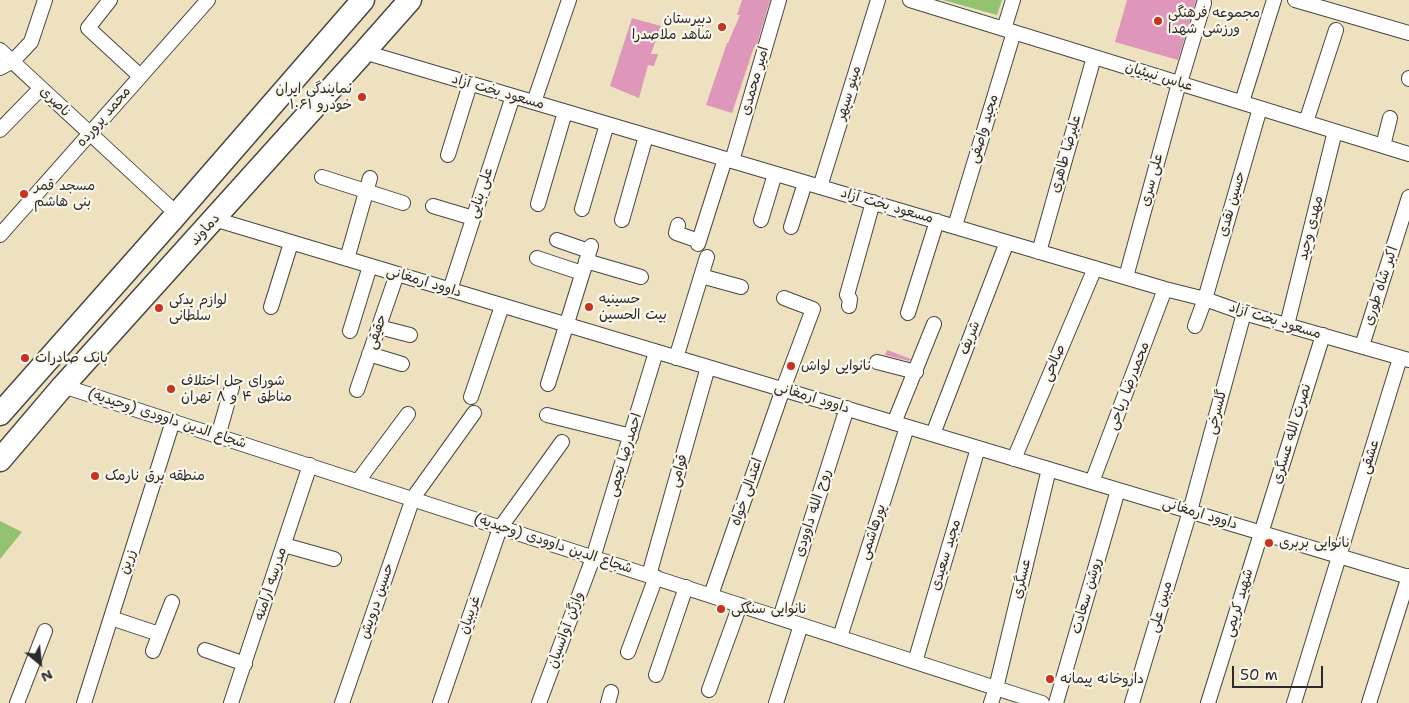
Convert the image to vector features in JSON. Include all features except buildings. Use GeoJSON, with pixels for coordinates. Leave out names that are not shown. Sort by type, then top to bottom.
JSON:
{"type":"FeatureCollection","features":[{"type":"Feature","properties":{"kind":"main road"},"geometry":{"type":"LineString","coordinates":[[0,414],[363,0]]}},
{"type":"Feature","properties":{"kind":"main road","name":"دماوند"},"geometry":{"type":"LineString","coordinates":[[0,460],[63,386],[410,0]]}},
{"type":"Feature","properties":{"kind":"street"},"geometry":{"type":"LineString","coordinates":[[0,68],[13,61],[31,42],[45,0]]}},
{"type":"Feature","properties":{"kind":"street"},"geometry":{"type":"LineString","coordinates":[[110,0],[88,28],[140,76]]}},
{"type":"Feature","properties":{"kind":"street","name":"محمد پرورده"},"geometry":{"type":"LineString","coordinates":[[0,235],[208,0]]}},
{"type":"Feature","properties":{"kind":"street"},"geometry":{"type":"LineString","coordinates":[[534,102],[569,0]]}},
{"type":"Feature","properties":{"kind":"street","name":"امیر محمدی"},"geometry":{"type":"LineString","coordinates":[[678,225],[676,233],[699,243],[729,160],[779,0]]}},
{"type":"Feature","properties":{"kind":"street","name":"مینو سپهر"},"geometry":{"type":"LineString","coordinates":[[820,187],[878,0]]}},
{"type":"Feature","properties":{"kind":"street","name":"عباس نبیئیان"},"geometry":{"type":"LineString","coordinates":[[910,0],[1409,154]]}},
{"type":"Feature","properties":{"kind":"street","name":"مجید واصفی"},"geometry":{"type":"LineString","coordinates":[[954,226],[1009,31],[1013,0]]}},
{"type":"Feature","properties":{"kind":"street"},"geometry":{"type":"LineString","coordinates":[[1242,102],[1274,0]]}},
{"type":"Feature","properties":{"kind":"street"},"geometry":{"type":"LineString","coordinates":[[1295,0],[1409,33]]}},
{"type":"Feature","properties":{"kind":"street","name":"علی سری"},"geometry":{"type":"LineString","coordinates":[[1126,277],[1204,3]]}},
{"type":"Feature","properties":{"kind":"street"},"geometry":{"type":"LineString","coordinates":[[1306,122],[1336,30]]}},
{"type":"Feature","properties":{"kind":"street","name":"ناصری"},"geometry":{"type":"LineString","coordinates":[[0,50],[177,214]]}},
{"type":"Feature","properties":{"kind":"street","name":"مسعود بخت آزاد"},"geometry":{"type":"LineString","coordinates":[[364,52],[1404,359]]}},
{"type":"Feature","properties":{"kind":"street","name":"علیرضا طاهری"},"geometry":{"type":"LineString","coordinates":[[1039,252],[1094,57]]}},
{"type":"Feature","properties":{"kind":"street"},"geometry":{"type":"LineString","coordinates":[[448,154],[470,84]]}},
{"type":"Feature","properties":{"kind":"street"},"geometry":{"type":"LineString","coordinates":[[0,130],[41,88]]}},
{"type":"Feature","properties":{"kind":"street","name":"علی بنایی"},"geometry":{"type":"LineString","coordinates":[[450,290],[513,96]]}},
{"type":"Feature","properties":{"kind":"street","name":"حسین نقدی"},"geometry":{"type":"LineString","coordinates":[[1195,326],[1205,299],[1260,108]]}},
{"type":"Feature","properties":{"kind":"street"},"geometry":{"type":"LineString","coordinates":[[538,204],[565,112]]}},
{"type":"Feature","properties":{"kind":"street"},"geometry":{"type":"LineString","coordinates":[[1383,146],[1390,118]]}},
{"type":"Feature","properties":{"kind":"street"},"geometry":{"type":"LineString","coordinates":[[582,209],[607,124]]}},
{"type":"Feature","properties":{"kind":"street","name":"مهدی وحید"},"geometry":{"type":"LineString","coordinates":[[1287,325],[1334,131]]}},
{"type":"Feature","properties":{"kind":"street"},"geometry":{"type":"LineString","coordinates":[[622,220],[646,136]]}},
{"type":"Feature","properties":{"kind":"street"},"geometry":{"type":"LineString","coordinates":[[761,220],[775,174]]}},
{"type":"Feature","properties":{"kind":"street"},"geometry":{"type":"LineString","coordinates":[[322,177],[369,184],[403,203]]}},
{"type":"Feature","properties":{"kind":"street"},"geometry":{"type":"LineString","coordinates":[[791,228],[805,182]]}},
{"type":"Feature","properties":{"kind":"street"},"geometry":{"type":"LineString","coordinates":[[347,259],[369,184]]}},
{"type":"Feature","properties":{"kind":"street","name":"اکبر شاه طوری"},"geometry":{"type":"LineString","coordinates":[[1362,346],[1409,197]]}},
{"type":"Feature","properties":{"kind":"street"},"geometry":{"type":"LineString","coordinates":[[849,306],[850,300],[847,295],[873,202]]}},
{"type":"Feature","properties":{"kind":"street"},"geometry":{"type":"LineString","coordinates":[[433,206],[473,218]]}},
{"type":"Feature","properties":{"kind":"street","name":"داوود ارمغانی"},"geometry":{"type":"LineString","coordinates":[[214,220],[1409,576]]}},
{"type":"Feature","properties":{"kind":"street"},"geometry":{"type":"LineString","coordinates":[[908,313],[938,222]]}},
{"type":"Feature","properties":{"kind":"street"},"geometry":{"type":"LineString","coordinates":[[557,240],[587,258],[641,276]]}},
{"type":"Feature","properties":{"kind":"street","name":"شریف"},"geometry":{"type":"LineString","coordinates":[[933,434],[1007,242]]}},
{"type":"Feature","properties":{"kind":"street"},"geometry":{"type":"LineString","coordinates":[[272,307],[291,243]]}},
{"type":"Feature","properties":{"kind":"street"},"geometry":{"type":"LineString","coordinates":[[676,358],[707,256]]}},
{"type":"Feature","properties":{"kind":"street"},"geometry":{"type":"LineString","coordinates":[[537,258],[587,258]]}},
{"type":"Feature","properties":{"kind":"street"},"geometry":{"type":"LineString","coordinates":[[548,384],[565,324],[587,258]]}},
{"type":"Feature","properties":{"kind":"street"},"geometry":{"type":"LineString","coordinates":[[350,331],[370,266]]}},
{"type":"Feature","properties":{"kind":"street","name":"صالحی"},"geometry":{"type":"LineString","coordinates":[[1014,459],[1095,268]]}},
{"type":"Feature","properties":{"kind":"street","name":"حقیقی"},"geometry":{"type":"LineString","coordinates":[[357,390],[397,274]]}},
{"type":"Feature","properties":{"kind":"street"},"geometry":{"type":"LineString","coordinates":[[701,276],[741,287]]}},
{"type":"Feature","properties":{"kind":"street","name":"محمدرضا ریاحی"},"geometry":{"type":"LineString","coordinates":[[1092,482],[1165,289]]}},
{"type":"Feature","properties":{"kind":"street","name":"اعتدالی خواه"},"geometry":{"type":"LineString","coordinates":[[711,596],[783,390],[814,309],[784,298]]}},
{"type":"Feature","properties":{"kind":"street"},"geometry":{"type":"LineString","coordinates":[[471,397],[502,306]]}},
{"type":"Feature","properties":{"kind":"street","name":"گلسرخی"},"geometry":{"type":"LineString","coordinates":[[1190,511],[1244,313]]}},
{"type":"Feature","properties":{"kind":"street","name":"پورهاشمی"},"geometry":{"type":"LineString","coordinates":[[840,637],[916,372],[934,324]]}},
{"type":"Feature","properties":{"kind":"street"},"geometry":{"type":"LineString","coordinates":[[379,327],[410,335]]}},
{"type":"Feature","properties":{"kind":"street","name":"نصرت الله عسگری"},"geometry":{"type":"LineString","coordinates":[[1261,532],[1323,336]]}},
{"type":"Feature","properties":{"kind":"street","name":"احمدرضا نجمی"},"geometry":{"type":"LineString","coordinates":[[593,558],[656,352]]}},
{"type":"Feature","properties":{"kind":"street"},"geometry":{"type":"LineString","coordinates":[[369,354],[402,364]]}},
{"type":"Feature","properties":{"kind":"street","name":"عشقی"},"geometry":{"type":"LineString","coordinates":[[1294,703],[1339,556],[1404,359]]}},
{"type":"Feature","properties":{"kind":"street"},"geometry":{"type":"LineString","coordinates":[[877,362],[916,372]]}},
{"type":"Feature","properties":{"kind":"street","name":"قوامی"},"geometry":{"type":"LineString","coordinates":[[628,652],[652,576],[708,367]]}},
{"type":"Feature","properties":{"kind":"street","name":"شجاع الدین داوودی (وحیدیه)"},"geometry":{"type":"LineString","coordinates":[[63,386],[1042,703]]}},
{"type":"Feature","properties":{"kind":"street"},"geometry":{"type":"LineString","coordinates":[[218,436],[232,387]]}},
{"type":"Feature","properties":{"kind":"street","name":"روح الله داوودی"},"geometry":{"type":"LineString","coordinates":[[780,618],[847,408]]}},
{"type":"Feature","properties":{"kind":"street","name":"حسین درویش"},"geometry":{"type":"LineString","coordinates":[[342,703],[413,498],[474,413]]}},
{"type":"Feature","properties":{"kind":"street"},"geometry":{"type":"LineString","coordinates":[[358,481],[408,414]]}},
{"type":"Feature","properties":{"kind":"street"},"geometry":{"type":"LineString","coordinates":[[547,415],[631,436]]}},
{"type":"Feature","properties":{"kind":"street","name":"زرین"},"geometry":{"type":"LineString","coordinates":[[84,703],[173,421]]}},
{"type":"Feature","properties":{"kind":"street","name":"غریبیان"},"geometry":{"type":"LineString","coordinates":[[440,703],[500,528],[562,442]]}},
{"type":"Feature","properties":{"kind":"street","name":"مجید سعیدی"},"geometry":{"type":"LineString","coordinates":[[914,662],[978,448]]}},
{"type":"Feature","properties":{"kind":"street","name":"مدرسه ارامنه"},"geometry":{"type":"LineString","coordinates":[[231,703],[310,465]]}},
{"type":"Feature","properties":{"kind":"street","name":"عسگری"},"geometry":{"type":"LineString","coordinates":[[991,703],[1049,469]]}},
{"type":"Feature","properties":{"kind":"street","name":"روشن سعادت"},"geometry":{"type":"LineString","coordinates":[[1056,703],[1118,490]]}},
{"type":"Feature","properties":{"kind":"street","name":"مبین علی"},"geometry":{"type":"LineString","coordinates":[[1132,703],[1190,511]]}},
{"type":"Feature","properties":{"kind":"street","name":"شهید کریمی"},"geometry":{"type":"LineString","coordinates":[[1208,703],[1261,532]]}},
{"type":"Feature","properties":{"kind":"street"},"geometry":{"type":"LineString","coordinates":[[284,545],[334,559]]}},
{"type":"Feature","properties":{"kind":"street","name":"وازگن آوانسیان"},"geometry":{"type":"LineString","coordinates":[[539,703],[593,558]]}},
{"type":"Feature","properties":{"kind":"street"},"geometry":{"type":"LineString","coordinates":[[1369,703],[1409,576]]}},
{"type":"Feature","properties":{"kind":"street"},"geometry":{"type":"LineString","coordinates":[[656,674],[686,587]]}},
{"type":"Feature","properties":{"kind":"street"},"geometry":{"type":"LineString","coordinates":[[153,651],[172,602]]}},
{"type":"Feature","properties":{"kind":"street"},"geometry":{"type":"LineString","coordinates":[[710,690],[740,605]]}},
{"type":"Feature","properties":{"kind":"street"},"geometry":{"type":"LineString","coordinates":[[111,618],[159,634]]}},
{"type":"Feature","properties":{"kind":"street"},"geometry":{"type":"LineString","coordinates":[[776,703],[801,625]]}},
{"type":"Feature","properties":{"kind":"street"},"geometry":{"type":"LineString","coordinates":[[17,703],[45,631]]}},
{"type":"Feature","properties":{"kind":"street"},"geometry":{"type":"LineString","coordinates":[[205,650],[245,664]]}},
{"type":"Feature","properties":{"kind":"green space"},"geometry":{"type":"Polygon","coordinates":[[[943,0],[1002,0],[997,15],[943,0]]]}},
{"type":"Feature","properties":{"kind":"green space"},"geometry":{"type":"Polygon","coordinates":[[[0,521],[22,532],[0,559],[0,521]]]}},
{"type":"Feature","properties":{"kind":"place","name":"مجموعه فرهنگی ورزشی شهدا"},"geometry":{"type":"Point","coordinates":[1158,21]}},
{"type":"Feature","properties":{"kind":"place","name":"دبیرستان شاهد ملاصدرا"},"geometry":{"type":"Point","coordinates":[722,27]}},
{"type":"Feature","properties":{"kind":"place","name":"نمایندگی ایران خودرو ۱۰۶۱"},"geometry":{"type":"Point","coordinates":[362,97]}},
{"type":"Feature","properties":{"kind":"place","name":"مسجد قمر بنی هاشم"},"geometry":{"type":"Point","coordinates":[24,194]}},
{"type":"Feature","properties":{"kind":"place","name":"حسینیه بیت الحسین"},"geometry":{"type":"Point","coordinates":[589,307]}},
{"type":"Feature","properties":{"kind":"place","name":"لوازم یدکی سلطانی"},"geometry":{"type":"Point","coordinates":[159,308]}},
{"type":"Feature","properties":{"kind":"place","name":"بانک صادرات"},"geometry":{"type":"Point","coordinates":[25,358]}},
{"type":"Feature","properties":{"kind":"place","name":"نانوایی لواش"},"geometry":{"type":"Point","coordinates":[791,366]}},
{"type":"Feature","properties":{"kind":"place","name":"شورای حل اختلاف مناطق ۴ و ۸ تهران"},"geometry":{"type":"Point","coordinates":[171,389]}},
{"type":"Feature","properties":{"kind":"place","name":"منطقه برق نارمک"},"geometry":{"type":"Point","coordinates":[95,476]}},
{"type":"Feature","properties":{"kind":"place","name":"نانوایی بربری"},"geometry":{"type":"Point","coordinates":[1269,543]}},
{"type":"Feature","properties":{"kind":"place","name":"نانوایی سنگکی"},"geometry":{"type":"Point","coordinates":[721,609]}},
{"type":"Feature","properties":{"kind":"place","name":"داروخانه پیمانه"},"geometry":{"type":"Point","coordinates":[1050,679]}}]}
